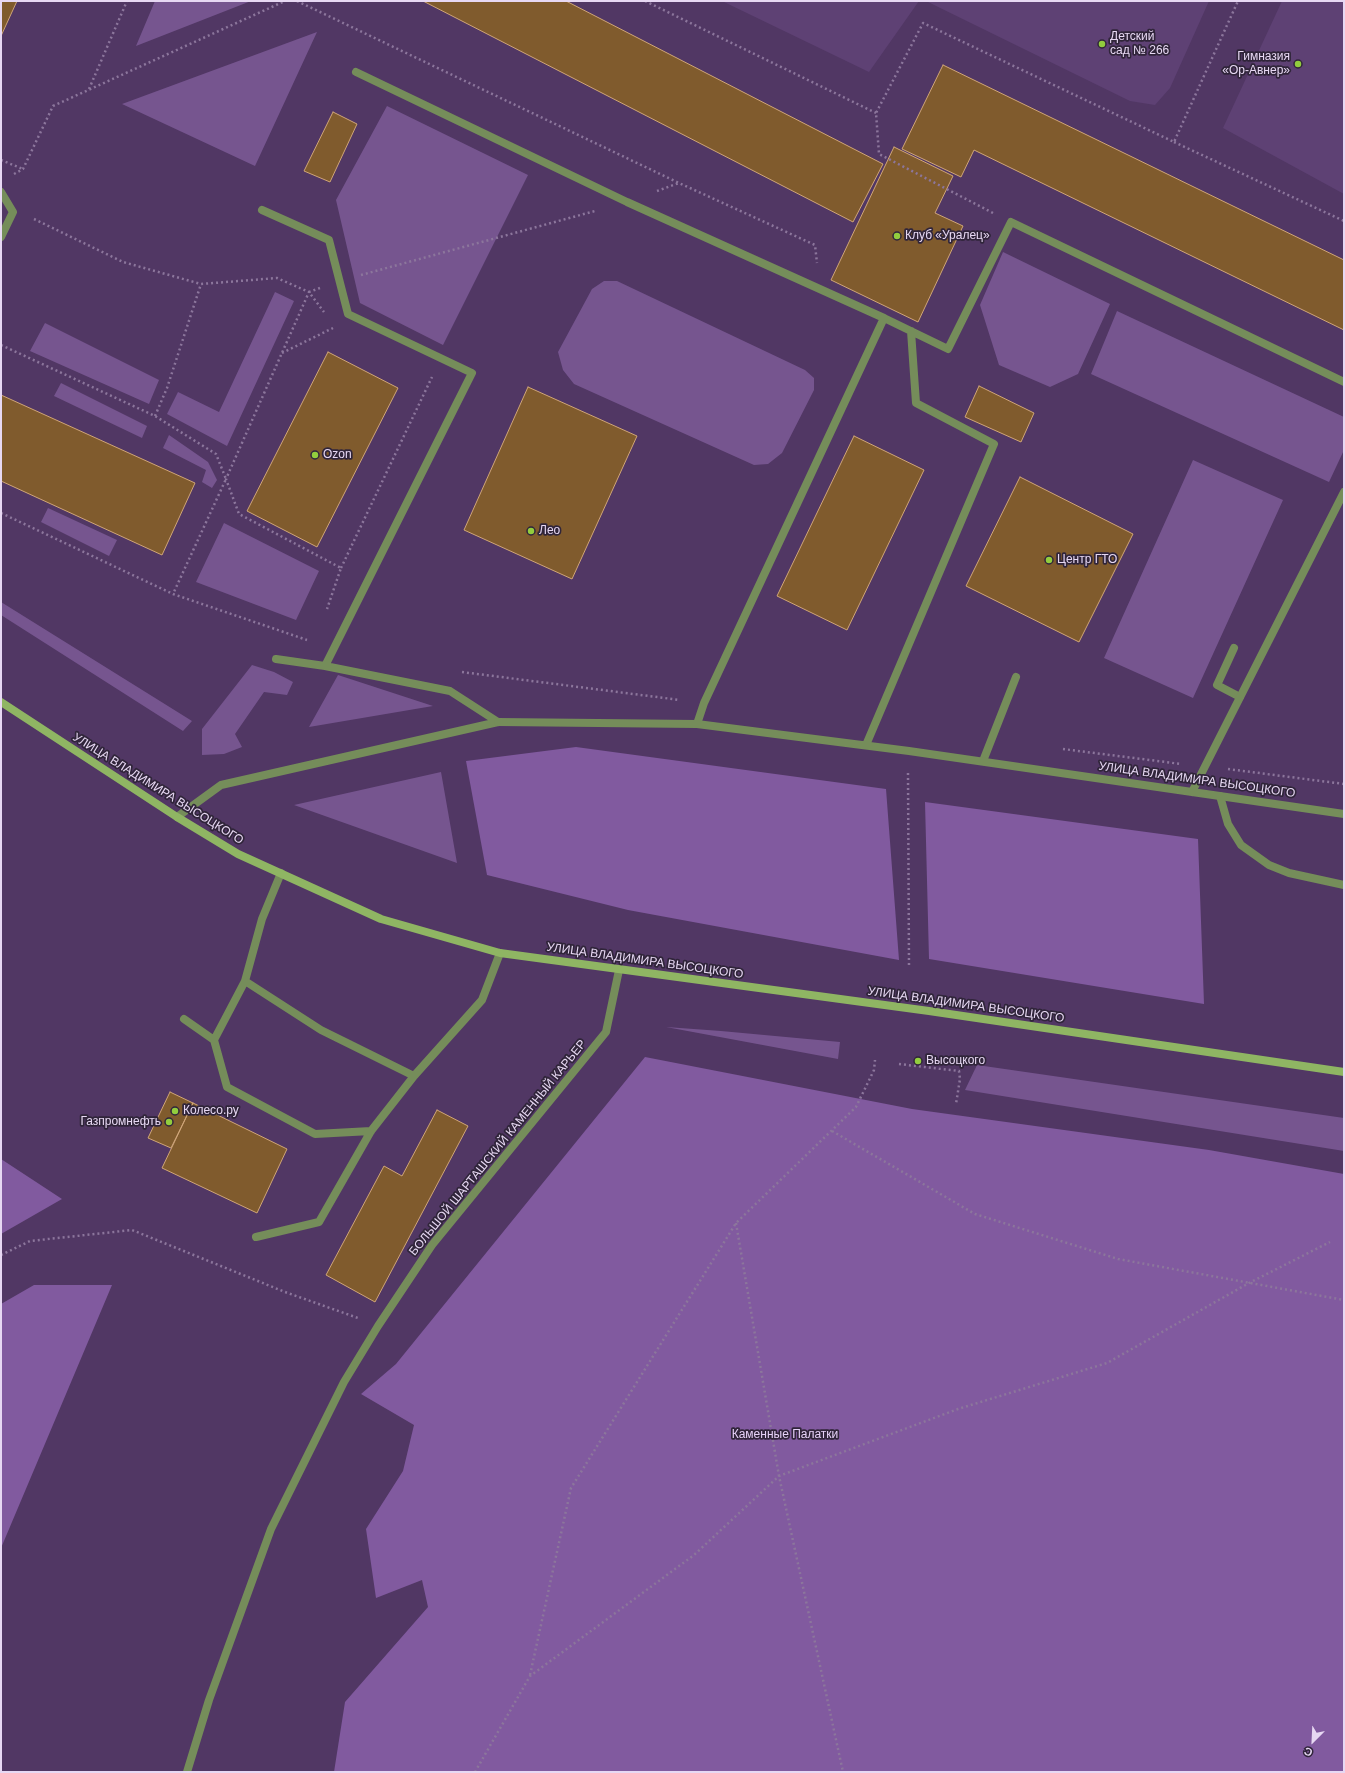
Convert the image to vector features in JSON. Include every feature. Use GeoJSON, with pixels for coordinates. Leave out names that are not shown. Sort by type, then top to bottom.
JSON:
{"type":"FeatureCollection","features":[{"type":"Feature","properties":{"kind":"main road","name":"УЛИЦА ВЛАДИМИРА ВЫСОЦКОГО"},"geometry":{"type":"LineString","coordinates":[[1,702],[178,817],[238,854],[381,919],[500,954],[929,1011],[1344,1072]]}},
{"type":"Feature","properties":{"kind":"street"},"geometry":{"type":"LineString","coordinates":[[356,72],[627,202],[884,318],[948,349],[1010,222],[1344,382]]}},
{"type":"Feature","properties":{"kind":"street"},"geometry":{"type":"LineString","coordinates":[[1,192],[13,212],[1,237]]}},
{"type":"Feature","properties":{"kind":"street"},"geometry":{"type":"LineString","coordinates":[[262,210],[329,240],[348,314],[472,373],[325,666]]}},
{"type":"Feature","properties":{"kind":"street"},"geometry":{"type":"LineString","coordinates":[[697,724],[704,703],[884,318]]}},
{"type":"Feature","properties":{"kind":"street"},"geometry":{"type":"LineString","coordinates":[[866,746],[994,444],[916,403],[911,331]]}},
{"type":"Feature","properties":{"kind":"street"},"geometry":{"type":"LineString","coordinates":[[1192,792],[1344,492]]}},
{"type":"Feature","properties":{"kind":"street"},"geometry":{"type":"LineString","coordinates":[[1234,648],[1217,685],[1240,697]]}},
{"type":"Feature","properties":{"kind":"street"},"geometry":{"type":"LineString","coordinates":[[276,658],[325,666],[450,691],[498,722]]}},
{"type":"Feature","properties":{"kind":"street"},"geometry":{"type":"LineString","coordinates":[[983,761],[1016,677]]}},
{"type":"Feature","properties":{"kind":"street","name":"УЛИЦА ВЛАДИМИРА ВЫСОЦКОГО"},"geometry":{"type":"LineString","coordinates":[[178,817],[221,785],[498,722],[697,724],[983,761],[1344,814]]}},
{"type":"Feature","properties":{"kind":"street"},"geometry":{"type":"LineString","coordinates":[[1220,796],[1228,824],[1241,845],[1269,865],[1276,868],[1289,873],[1344,885]]}},
{"type":"Feature","properties":{"kind":"street"},"geometry":{"type":"LineString","coordinates":[[214,1040],[245,981],[262,919],[281,873]]}},
{"type":"Feature","properties":{"kind":"street"},"geometry":{"type":"LineString","coordinates":[[256,1238],[319,1222],[371,1131],[414,1076],[482,1000],[500,954]]}},
{"type":"Feature","properties":{"kind":"street","name":"БОЛЬШОЙ ШАРТАШСКИЙ КАМЕННЫЙ КАРЬЕР"},"geometry":{"type":"LineString","coordinates":[[187,1772],[209,1700],[271,1529],[344,1382],[378,1326],[432,1246],[606,1032],[619,970]]}},
{"type":"Feature","properties":{"kind":"street"},"geometry":{"type":"LineString","coordinates":[[245,981],[321,1030],[414,1076]]}},
{"type":"Feature","properties":{"kind":"street"},"geometry":{"type":"LineString","coordinates":[[184,1019],[214,1040],[227,1087],[315,1134],[371,1131]]}},
{"type":"Feature","properties":{"kind":"path"},"geometry":{"type":"LineString","coordinates":[[89,89],[126,1]]}},
{"type":"Feature","properties":{"kind":"path"},"geometry":{"type":"LineString","coordinates":[[12,175],[23,169],[53,106],[285,1]]}},
{"type":"Feature","properties":{"kind":"path"},"geometry":{"type":"LineString","coordinates":[[297,1],[679,183],[815,245],[820,290]]}},
{"type":"Feature","properties":{"kind":"path"},"geometry":{"type":"LineString","coordinates":[[645,1],[876,113]]}},
{"type":"Feature","properties":{"kind":"path"},"geometry":{"type":"LineString","coordinates":[[1174,142],[1238,1]]}},
{"type":"Feature","properties":{"kind":"path"},"geometry":{"type":"LineString","coordinates":[[1010,222],[879,154],[876,113],[923,24],[1344,222]]}},
{"type":"Feature","properties":{"kind":"path"},"geometry":{"type":"LineString","coordinates":[[1,160],[23,169]]}},
{"type":"Feature","properties":{"kind":"path"},"geometry":{"type":"LineString","coordinates":[[173,594],[310,292],[339,281],[627,202],[679,183]]}},
{"type":"Feature","properties":{"kind":"path"},"geometry":{"type":"LineString","coordinates":[[13,212],[39,221],[123,262],[202,284],[277,278],[310,292],[327,316]]}},
{"type":"Feature","properties":{"kind":"path"},"geometry":{"type":"LineString","coordinates":[[155,416],[167,388],[202,284]]}},
{"type":"Feature","properties":{"kind":"path"},"geometry":{"type":"LineString","coordinates":[[282,353],[335,327],[331,321]]}},
{"type":"Feature","properties":{"kind":"path"},"geometry":{"type":"LineString","coordinates":[[1,345],[155,416],[216,454],[240,514],[340,568]]}},
{"type":"Feature","properties":{"kind":"path"},"geometry":{"type":"LineString","coordinates":[[326,613],[340,568],[432,376]]}},
{"type":"Feature","properties":{"kind":"path"},"geometry":{"type":"LineString","coordinates":[[1,513],[173,594],[334,648]]}},
{"type":"Feature","properties":{"kind":"path"},"geometry":{"type":"LineString","coordinates":[[456,671],[704,703]]}},
{"type":"Feature","properties":{"kind":"path"},"geometry":{"type":"LineString","coordinates":[[1059,749],[1344,784]]}},
{"type":"Feature","properties":{"kind":"path"},"geometry":{"type":"LineString","coordinates":[[908,795],[909,967]]}},
{"type":"Feature","properties":{"kind":"path"},"geometry":{"type":"LineString","coordinates":[[475,1772],[530,1676],[571,1488],[736,1223],[832,1132],[856,1107],[874,1070],[875,1060]]}},
{"type":"Feature","properties":{"kind":"path"},"geometry":{"type":"LineString","coordinates":[[899,1064],[958,1071],[960,1078],[956,1104]]}},
{"type":"Feature","properties":{"kind":"path"},"geometry":{"type":"LineString","coordinates":[[832,1132],[975,1214],[1118,1259],[1344,1300]]}},
{"type":"Feature","properties":{"kind":"path"},"geometry":{"type":"LineString","coordinates":[[736,1223],[779,1476],[843,1772]]}},
{"type":"Feature","properties":{"kind":"path"},"geometry":{"type":"LineString","coordinates":[[1,1255],[30,1241],[132,1230],[285,1292],[378,1326]]}},
{"type":"Feature","properties":{"kind":"path"},"geometry":{"type":"LineString","coordinates":[[530,1676],[694,1555],[779,1476],[958,1409],[1107,1363],[1249,1283],[1330,1242]]}},
{"type":"Feature","properties":{"kind":"shaded area"},"geometry":{"type":"Polygon","coordinates":[[[155,1],[251,1],[136,46],[155,1]]]}},
{"type":"Feature","properties":{"kind":"shaded area"},"geometry":{"type":"Polygon","coordinates":[[[722,1],[919,1],[869,72],[722,1]]]}},
{"type":"Feature","properties":{"kind":"shaded area","name":"Детский сад № 266"},"geometry":{"type":"Polygon","coordinates":[[[926,1],[1209,1],[1170,88],[1155,105],[1130,101],[926,1]]]}},
{"type":"Feature","properties":{"kind":"shaded area","name":"Гимназия «Ор-Авнер»"},"geometry":{"type":"Polygon","coordinates":[[[1282,1],[1344,1],[1344,194],[1223,128],[1282,1]]]}},
{"type":"Feature","properties":{"kind":"shaded area"},"geometry":{"type":"Polygon","coordinates":[[[317,32],[255,166],[122,104],[317,32]]]}},
{"type":"Feature","properties":{"kind":"shaded area"},"geometry":{"type":"Polygon","coordinates":[[[387,106],[528,175],[443,345],[360,303],[336,200],[387,106]]]}},
{"type":"Feature","properties":{"kind":"shaded area"},"geometry":{"type":"Polygon","coordinates":[[[1003,252],[1110,304],[1078,374],[1050,387],[999,365],[980,305],[1003,252]]]}},
{"type":"Feature","properties":{"kind":"shaded area"},"geometry":{"type":"Polygon","coordinates":[[[604,281],[617,281],[805,370],[814,378],[814,390],[782,453],[768,464],[754,465],[574,384],[563,370],[558,352],[592,289],[604,281]]]}},
{"type":"Feature","properties":{"kind":"shaded area"},"geometry":{"type":"Polygon","coordinates":[[[275,292],[294,301],[227,446],[167,414],[178,392],[219,412],[275,292]]]}},
{"type":"Feature","properties":{"kind":"shaded area"},"geometry":{"type":"Polygon","coordinates":[[[1117,311],[1344,417],[1344,450],[1329,482],[1091,374],[1117,311]]]}},
{"type":"Feature","properties":{"kind":"shaded area"},"geometry":{"type":"Polygon","coordinates":[[[45,323],[159,380],[149,404],[30,351],[45,323]]]}},
{"type":"Feature","properties":{"kind":"shaded area"},"geometry":{"type":"Polygon","coordinates":[[[61,383],[147,426],[142,438],[54,396],[61,383]]]}},
{"type":"Feature","properties":{"kind":"shaded area"},"geometry":{"type":"Polygon","coordinates":[[[169,435],[208,462],[217,480],[212,488],[202,482],[206,470],[163,448],[169,435]]]}},
{"type":"Feature","properties":{"kind":"shaded area"},"geometry":{"type":"Polygon","coordinates":[[[1193,460],[1283,500],[1193,698],[1104,658],[1193,460]]]}},
{"type":"Feature","properties":{"kind":"shaded area"},"geometry":{"type":"Polygon","coordinates":[[[48,508],[117,540],[109,556],[41,522],[48,508]]]}},
{"type":"Feature","properties":{"kind":"shaded area"},"geometry":{"type":"Polygon","coordinates":[[[224,523],[319,571],[296,620],[196,582],[224,523]]]}},
{"type":"Feature","properties":{"kind":"shaded area"},"geometry":{"type":"Polygon","coordinates":[[[1,602],[192,721],[183,731],[1,615],[1,602]]]}},
{"type":"Feature","properties":{"kind":"shaded area"},"geometry":{"type":"Polygon","coordinates":[[[252,665],[274,672],[293,682],[287,695],[264,692],[235,734],[242,747],[224,754],[202,755],[202,729],[252,665]]]}},
{"type":"Feature","properties":{"kind":"shaded area"},"geometry":{"type":"Polygon","coordinates":[[[338,675],[433,706],[309,727],[338,675]]]}},
{"type":"Feature","properties":{"kind":"shaded area"},"geometry":{"type":"Polygon","coordinates":[[[441,772],[457,863],[294,805],[441,772]]]}},
{"type":"Feature","properties":{"kind":"shaded area"},"geometry":{"type":"Polygon","coordinates":[[[666,1027],[840,1042],[838,1059],[666,1027]]]}},
{"type":"Feature","properties":{"kind":"shaded area"},"geometry":{"type":"Polygon","coordinates":[[[977,1065],[1344,1118],[1344,1151],[965,1090],[977,1065]]]}},
{"type":"Feature","properties":{"kind":"green space"},"geometry":{"type":"Polygon","coordinates":[[[576,747],[886,789],[899,960],[628,910],[487,875],[466,761],[576,747]]]}},
{"type":"Feature","properties":{"kind":"green space"},"geometry":{"type":"Polygon","coordinates":[[[925,802],[1198,839],[1204,1004],[929,959],[925,802]]]}},
{"type":"Feature","properties":{"kind":"green space","name":"Каменные Палатки"},"geometry":{"type":"Polygon","coordinates":[[[645,1057],[912,1109],[1209,1150],[1344,1174],[1344,1772],[334,1772],[345,1702],[428,1607],[422,1580],[376,1598],[366,1529],[403,1471],[414,1425],[361,1394],[396,1364],[645,1057]]]}},
{"type":"Feature","properties":{"kind":"green space"},"geometry":{"type":"Polygon","coordinates":[[[1,1159],[62,1199],[1,1234],[1,1159]]]}},
{"type":"Feature","properties":{"kind":"green space"},"geometry":{"type":"Polygon","coordinates":[[[34,1285],[112,1285],[1,1548],[1,1304],[34,1285]]]}},
{"type":"Feature","properties":{"kind":"building"},"geometry":{"type":"Polygon","coordinates":[[[1,1],[17,1],[1,36],[1,1]]]}},
{"type":"Feature","properties":{"kind":"building"},"geometry":{"type":"Polygon","coordinates":[[[423,1],[566,1],[883,164],[853,222],[423,1]]]}},
{"type":"Feature","properties":{"kind":"building"},"geometry":{"type":"Polygon","coordinates":[[[943,65],[1344,260],[1344,330],[974,150],[961,177],[902,149],[943,65]]]}},
{"type":"Feature","properties":{"kind":"building"},"geometry":{"type":"Polygon","coordinates":[[[333,112],[357,124],[330,182],[304,171],[333,112]]]}},
{"type":"Feature","properties":{"kind":"building"},"geometry":{"type":"Polygon","coordinates":[[[894,147],[953,176],[935,213],[963,226],[918,322],[831,280],[894,147]]]}},
{"type":"Feature","properties":{"kind":"building"},"geometry":{"type":"Polygon","coordinates":[[[328,352],[398,388],[317,547],[247,511],[328,352]]]}},
{"type":"Feature","properties":{"kind":"building"},"geometry":{"type":"Polygon","coordinates":[[[979,386],[1034,413],[1021,442],[965,417],[979,386]]]}},
{"type":"Feature","properties":{"kind":"building"},"geometry":{"type":"Polygon","coordinates":[[[528,387],[637,436],[572,579],[464,530],[528,387]]]}},
{"type":"Feature","properties":{"kind":"building"},"geometry":{"type":"Polygon","coordinates":[[[1,395],[195,483],[162,555],[1,481],[1,395]]]}},
{"type":"Feature","properties":{"kind":"building"},"geometry":{"type":"Polygon","coordinates":[[[854,436],[924,470],[847,630],[777,596],[854,436]]]}},
{"type":"Feature","properties":{"kind":"building","name":"Центр ГТО"},"geometry":{"type":"Polygon","coordinates":[[[1020,477],[1133,534],[1079,642],[966,586],[1020,477]]]}},
{"type":"Feature","properties":{"kind":"building"},"geometry":{"type":"Polygon","coordinates":[[[170,1092],[193,1103],[171,1148],[148,1138],[170,1092]]]}},
{"type":"Feature","properties":{"kind":"building"},"geometry":{"type":"Polygon","coordinates":[[[193,1103],[287,1149],[257,1213],[162,1168],[193,1103]]]}},
{"type":"Feature","properties":{"kind":"building"},"geometry":{"type":"Polygon","coordinates":[[[437,1110],[468,1126],[375,1302],[326,1275],[384,1166],[402,1176],[437,1110]]]}},
{"type":"Feature","properties":{"kind":"place","name":"Детский сад № 266"},"geometry":{"type":"Point","coordinates":[1102,44]}},
{"type":"Feature","properties":{"kind":"place","name":"Гимназия «Ор-Авнер»"},"geometry":{"type":"Point","coordinates":[1298,64]}},
{"type":"Feature","properties":{"kind":"place","name":"Клуб «Уралец»"},"geometry":{"type":"Point","coordinates":[897,236]}},
{"type":"Feature","properties":{"kind":"place","name":"Ozon"},"geometry":{"type":"Point","coordinates":[315,455]}},
{"type":"Feature","properties":{"kind":"place","name":"Лео"},"geometry":{"type":"Point","coordinates":[531,531]}},
{"type":"Feature","properties":{"kind":"place","name":"Центр ГТО"},"geometry":{"type":"Point","coordinates":[1049,560]}},
{"type":"Feature","properties":{"kind":"place","name":"Высоцкого"},"geometry":{"type":"Point","coordinates":[918,1061]}},
{"type":"Feature","properties":{"kind":"place","name":"Колесо.ру"},"geometry":{"type":"Point","coordinates":[175,1111]}},
{"type":"Feature","properties":{"kind":"place","name":"Газпромнефть"},"geometry":{"type":"Point","coordinates":[169,1122]}}]}
